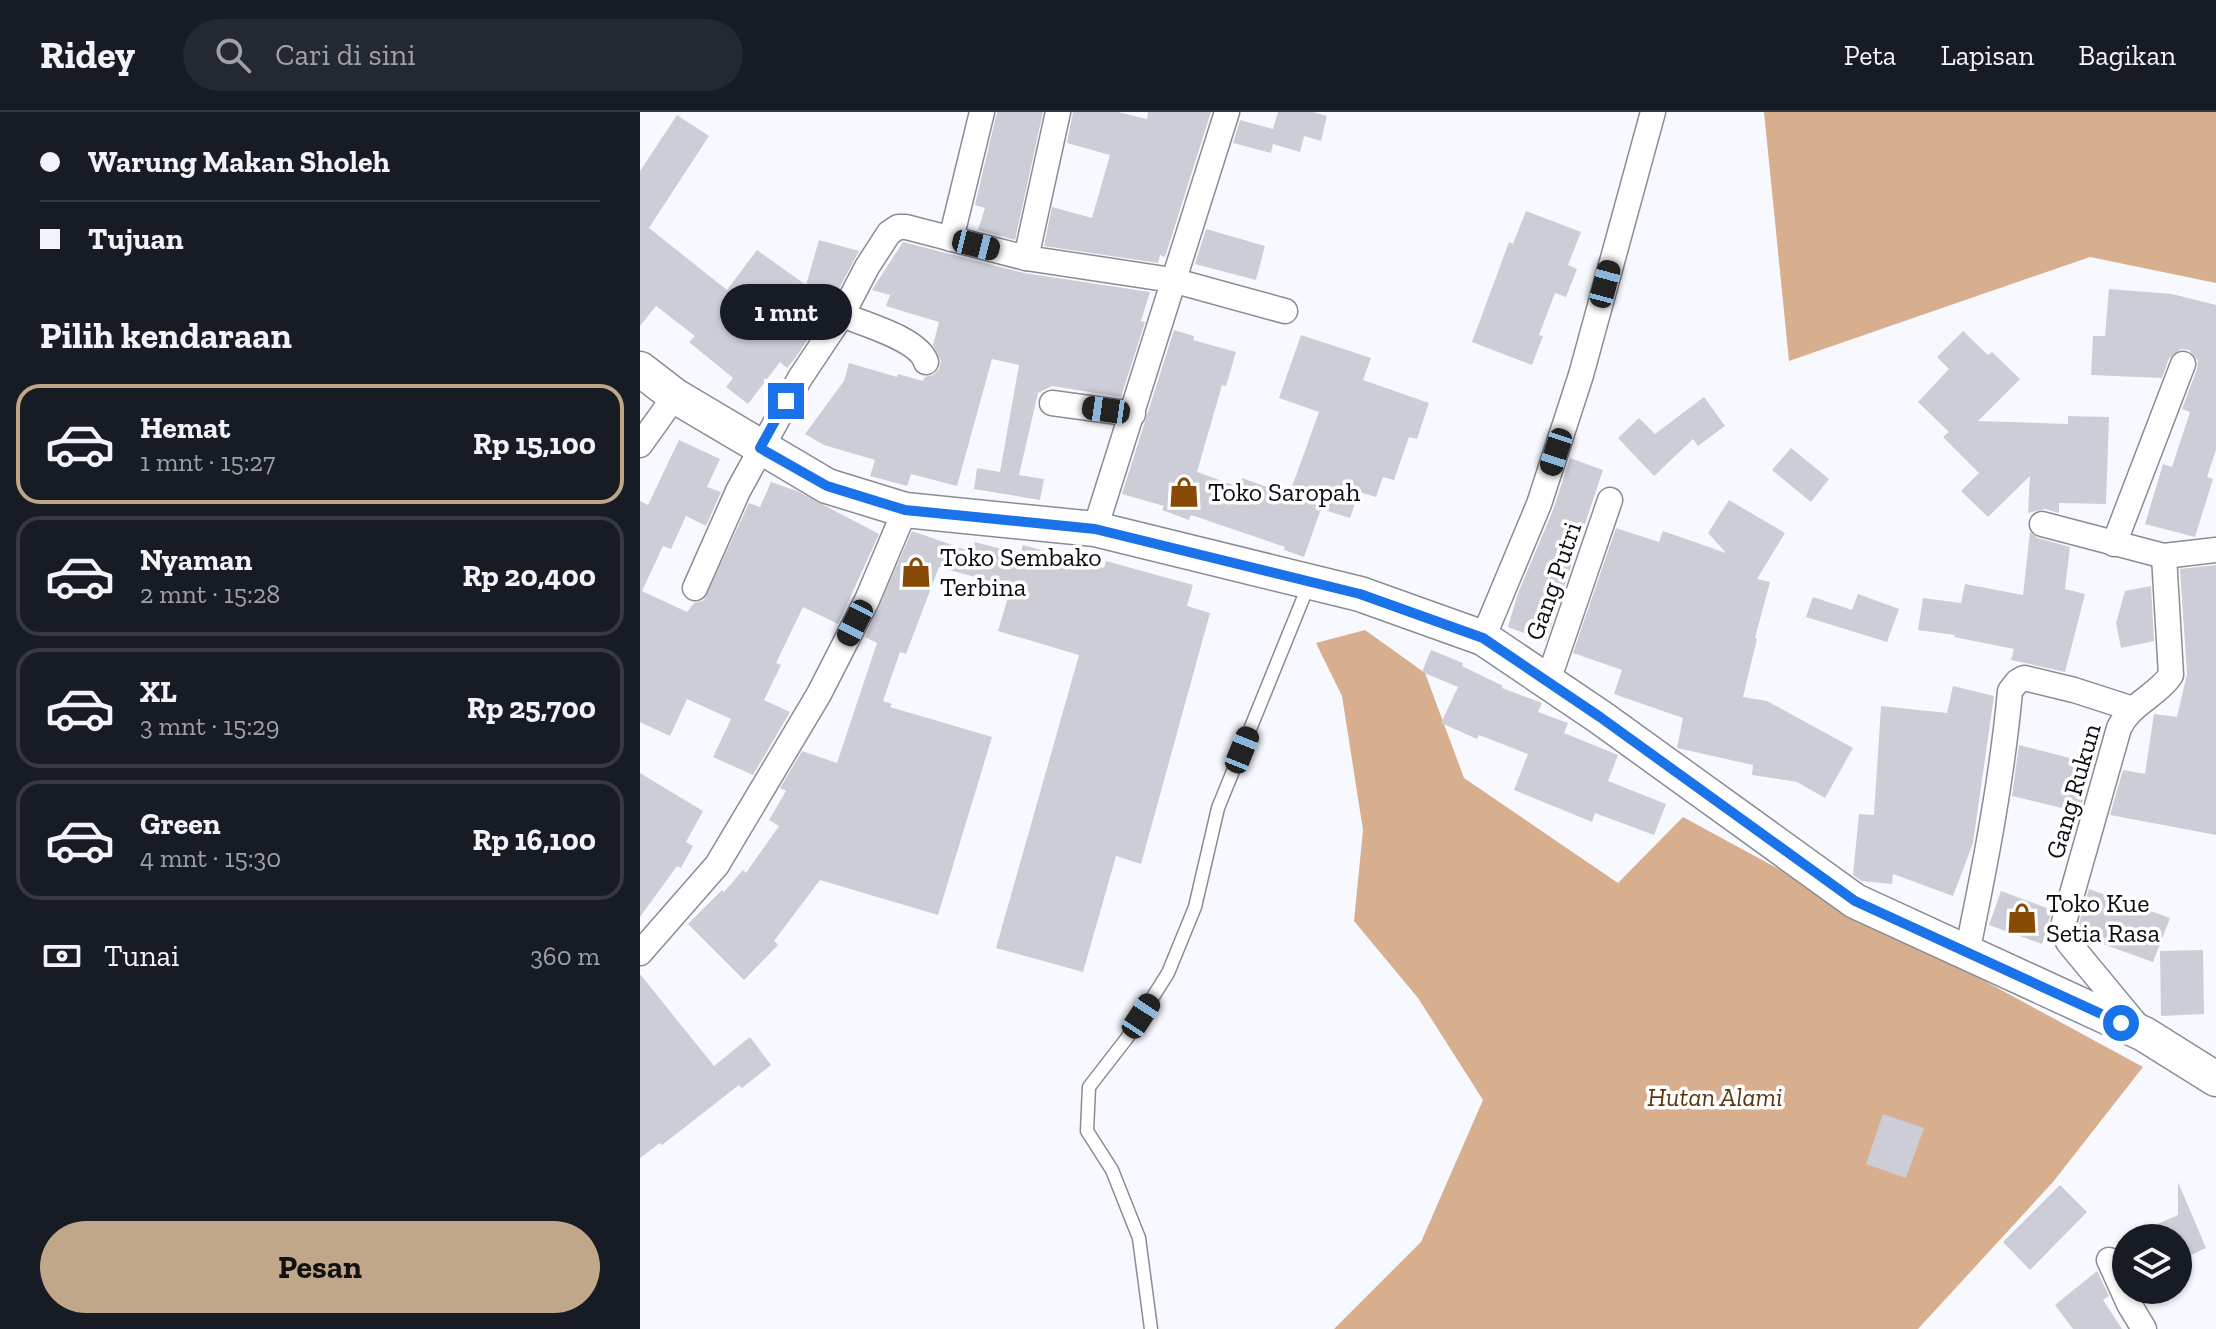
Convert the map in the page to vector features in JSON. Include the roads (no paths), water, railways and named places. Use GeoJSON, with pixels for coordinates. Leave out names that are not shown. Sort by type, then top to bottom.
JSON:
{"type":"FeatureCollection","features":[{"type":"Feature","properties":{"kind":"street"},"geometry":{"type":"LineString","coordinates":[[951,239],[982,112]]}},
{"type":"Feature","properties":{"kind":"street"},"geometry":{"type":"LineString","coordinates":[[1026,258],[1058,112]]}},
{"type":"Feature","properties":{"kind":"street"},"geometry":{"type":"LineString","coordinates":[[1095,529],[1227,112]]}},
{"type":"Feature","properties":{"kind":"street"},"geometry":{"type":"LineString","coordinates":[[1483,638],[1539,504],[1581,375],[1653,112]]}},
{"type":"Feature","properties":{"kind":"street"},"geometry":{"type":"LineString","coordinates":[[695,588],[760,448],[800,378],[842,315],[867,267],[894,230],[906,227],[1026,258],[1172,280],[1285,311]]}},
{"type":"Feature","properties":{"kind":"street"},"geometry":{"type":"LineString","coordinates":[[842,315],[896,337],[924,355],[926,362]]}},
{"type":"Feature","properties":{"kind":"street"},"geometry":{"type":"LineString","coordinates":[[2114,544],[2183,364]]}},
{"type":"Feature","properties":{"kind":"street"},"geometry":{"type":"LineString","coordinates":[[640,369],[675,396],[827,486],[905,510],[1095,529],[1360,594],[1483,638],[1548,681],[1855,901],[2144,1034],[2216,1079]]}},
{"type":"Feature","properties":{"kind":"street"},"geometry":{"type":"LineString","coordinates":[[640,445],[675,396]]}},
{"type":"Feature","properties":{"kind":"street"},"geometry":{"type":"LineString","coordinates":[[1052,403],[1133,414]]}},
{"type":"Feature","properties":{"kind":"street","name":"Gang Putri"},"geometry":{"type":"LineString","coordinates":[[1548,681],[1610,500]]}},
{"type":"Feature","properties":{"kind":"street"},"geometry":{"type":"LineString","coordinates":[[640,953],[717,865],[780,760],[819,694],[867,600],[905,510]]}},
{"type":"Feature","properties":{"kind":"street"},"geometry":{"type":"LineString","coordinates":[[2042,524],[2164,556],[2216,550]]}},
{"type":"Feature","properties":{"kind":"street","name":"Gang Rukun"},"geometry":{"type":"LineString","coordinates":[[2144,1034],[2068,942],[2064,930],[2119,728],[2133,709],[2171,675],[2164,556]]}},
{"type":"Feature","properties":{"kind":"street"},"geometry":{"type":"LineString","coordinates":[[1967,953],[1994,817],[2013,685],[2024,678],[2133,709]]}},
{"type":"Feature","properties":{"kind":"street"},"geometry":{"type":"LineString","coordinates":[[2109,1260],[2144,1329]]}},
{"type":"Feature","properties":{"kind":"lane"},"geometry":{"type":"LineString","coordinates":[[1151,1329],[1139,1238],[1112,1170],[1087,1131],[1089,1087],[1127,1038],[1168,973],[1195,907],[1218,808],[1310,581]]}},
{"type":"Feature","properties":{"kind":"place","name":"Toko Saropah"},"geometry":{"type":"Point","coordinates":[1184,492]}},
{"type":"Feature","properties":{"kind":"place","name":"Toko Sembako Terbina"},"geometry":{"type":"Point","coordinates":[916,572]}},
{"type":"Feature","properties":{"kind":"place","name":"Toko Kue Setia Rasa"},"geometry":{"type":"Point","coordinates":[2022,918]}},
{"type":"Feature","properties":{"kind":"park label","name":"Hutan Alami"},"geometry":{"type":"Point","coordinates":[1715,1097]}}]}
